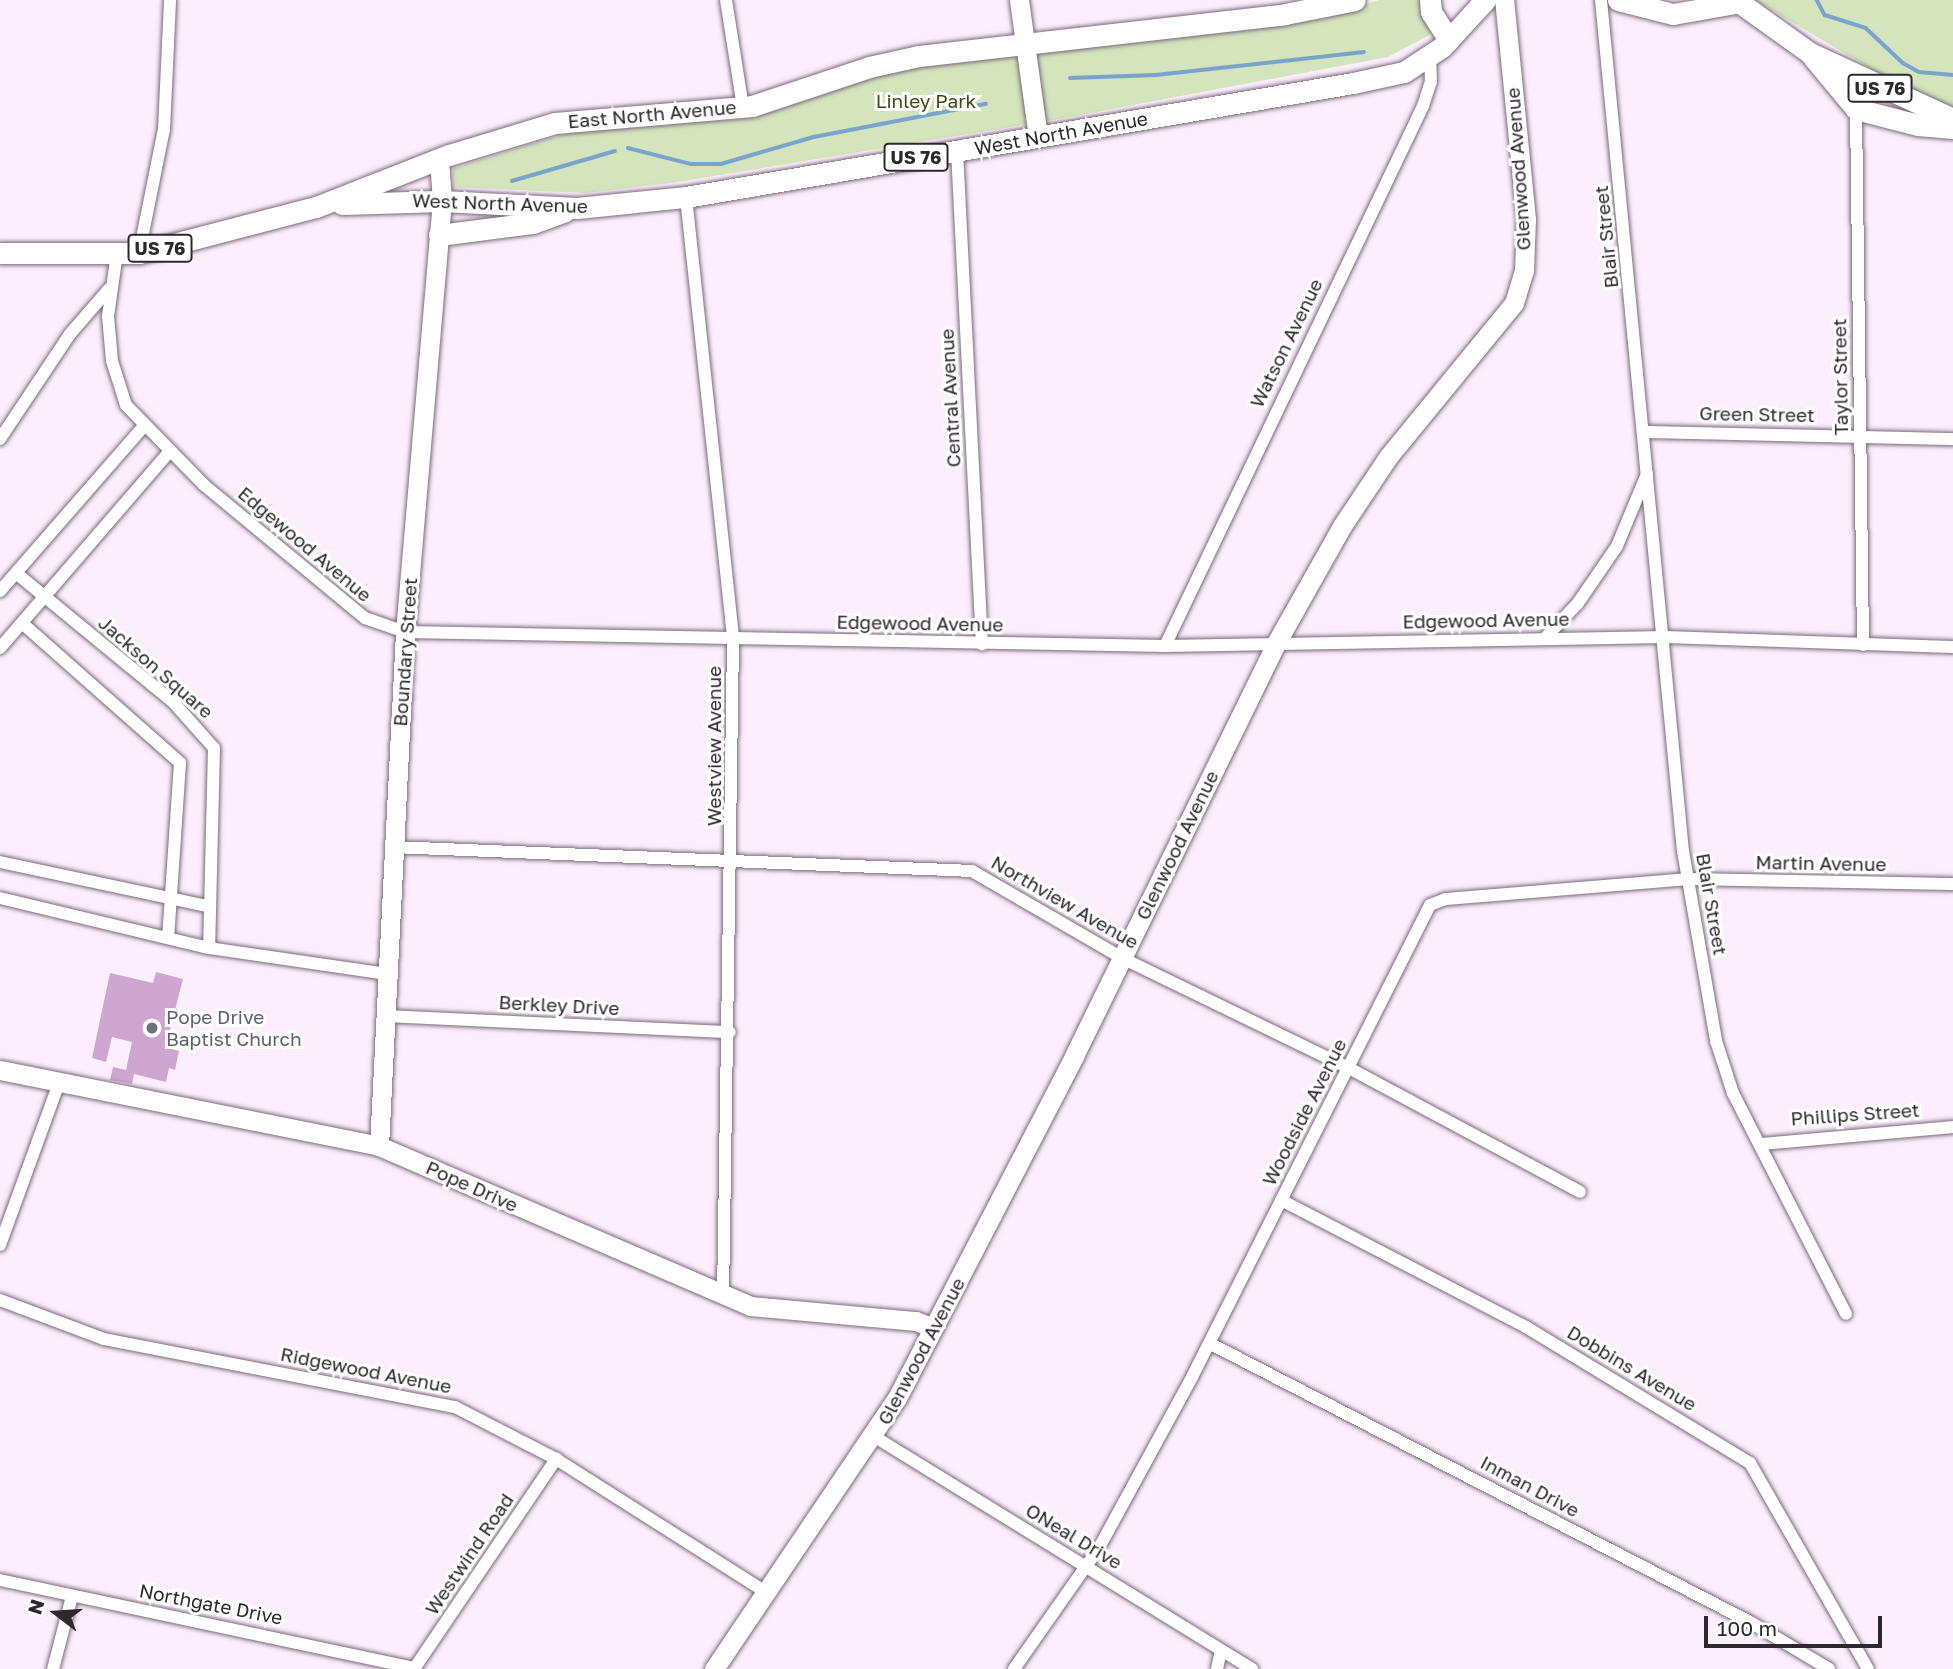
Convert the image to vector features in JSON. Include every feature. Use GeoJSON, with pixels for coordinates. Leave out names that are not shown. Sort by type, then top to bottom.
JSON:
{"type":"FeatureCollection","features":[{"type":"Feature","properties":{"kind":"main road"},"geometry":{"type":"LineString","coordinates":[[1430,0],[1438,28],[1449,40]]}},
{"type":"Feature","properties":{"kind":"main road","name":"West North Avenue"},"geometry":{"type":"LineString","coordinates":[[316,207],[442,201],[576,208],[686,197],[1353,83],[1404,72],[1449,40],[1485,0]]}},
{"type":"Feature","properties":{"kind":"main road"},"geometry":{"type":"LineString","coordinates":[[1618,0],[1673,14],[1738,1]]}},
{"type":"Feature","properties":{"kind":"main road","name":"US 76"},"geometry":{"type":"LineString","coordinates":[[1738,1],[1810,53],[1953,120]]}},
{"type":"Feature","properties":{"kind":"main road","name":"East North Avenue"},"geometry":{"type":"LineString","coordinates":[[0,253],[139,253],[316,207],[439,159],[555,123],[743,107],[869,66],[1345,2]]}},
{"type":"Feature","properties":{"kind":"main road"},"geometry":{"type":"LineString","coordinates":[[1810,53],[1856,109],[1918,125],[1953,128]]}},
{"type":"Feature","properties":{"kind":"main road"},"geometry":{"type":"LineString","coordinates":[[439,235],[533,223],[576,208]]}},
{"type":"Feature","properties":{"kind":"street"},"geometry":{"type":"LineString","coordinates":[[139,253],[164,129],[170,0]]}},
{"type":"Feature","properties":{"kind":"street"},"geometry":{"type":"LineString","coordinates":[[726,0],[743,107]]}},
{"type":"Feature","properties":{"kind":"street"},"geometry":{"type":"LineString","coordinates":[[1019,0],[1038,137]]}},
{"type":"Feature","properties":{"kind":"street","name":"Glenwood Avenue"},"geometry":{"type":"LineString","coordinates":[[714,1669],[875,1437],[1122,958],[1275,645],[1388,457],[1514,303],[1524,271],[1525,219],[1504,0]]}},
{"type":"Feature","properties":{"kind":"street","name":"Blair Street"},"geometry":{"type":"LineString","coordinates":[[1601,0],[1689,879],[1724,1073],[1846,1314]]}},
{"type":"Feature","properties":{"kind":"street","name":"Watson Avenue"},"geometry":{"type":"LineString","coordinates":[[1165,646],[1423,106],[1431,82],[1430,55]]}},
{"type":"Feature","properties":{"kind":"street","name":"Taylor Street"},"geometry":{"type":"LineString","coordinates":[[1856,109],[1863,645]]}},
{"type":"Feature","properties":{"kind":"street","name":"Central Avenue"},"geometry":{"type":"LineString","coordinates":[[957,151],[982,643]]}},
{"type":"Feature","properties":{"kind":"street","name":"Boundary Street"},"geometry":{"type":"LineString","coordinates":[[379,1146],[405,632],[442,201],[439,159]]}},
{"type":"Feature","properties":{"kind":"street","name":"Westview Avenue"},"geometry":{"type":"LineString","coordinates":[[686,197],[733,640],[733,859],[723,1297]]}},
{"type":"Feature","properties":{"kind":"street","name":"Edgewood Avenue"},"geometry":{"type":"LineString","coordinates":[[117,253],[109,289],[112,361],[126,405],[169,452],[365,618],[405,632],[1165,646],[1665,637],[1953,647]]}},
{"type":"Feature","properties":{"kind":"street"},"geometry":{"type":"LineString","coordinates":[[0,439],[70,334],[109,289]]}},
{"type":"Feature","properties":{"kind":"street"},"geometry":{"type":"LineString","coordinates":[[0,591],[144,426]]}},
{"type":"Feature","properties":{"kind":"street","name":"Green Street"},"geometry":{"type":"LineString","coordinates":[[1644,432],[1953,439]]}},
{"type":"Feature","properties":{"kind":"street"},"geometry":{"type":"LineString","coordinates":[[0,649],[169,452]]}},
{"type":"Feature","properties":{"kind":"street"},"geometry":{"type":"LineString","coordinates":[[1545,638],[1578,603],[1617,546],[1649,470]]}},
{"type":"Feature","properties":{"kind":"street","name":"Jackson Square"},"geometry":{"type":"LineString","coordinates":[[16,573],[174,703],[214,748],[217,779],[207,906],[209,948]]}},
{"type":"Feature","properties":{"kind":"street"},"geometry":{"type":"LineString","coordinates":[[22,623],[180,763],[174,903],[169,938]]}},
{"type":"Feature","properties":{"kind":"street","name":"Northview Avenue"},"geometry":{"type":"LineString","coordinates":[[393,847],[957,867],[1122,958],[1349,1068],[1580,1192]]}},
{"type":"Feature","properties":{"kind":"street"},"geometry":{"type":"LineString","coordinates":[[0,862],[174,903],[207,906]]}},
{"type":"Feature","properties":{"kind":"street","name":"Martin Avenue"},"geometry":{"type":"LineString","coordinates":[[1689,879],[1953,884]]}},
{"type":"Feature","properties":{"kind":"street","name":"Woodside Avenue"},"geometry":{"type":"LineString","coordinates":[[1014,1669],[1086,1565],[1209,1343],[1430,905],[1446,899],[1689,879]]}},
{"type":"Feature","properties":{"kind":"street"},"geometry":{"type":"LineString","coordinates":[[0,898],[209,948],[388,975]]}},
{"type":"Feature","properties":{"kind":"street","name":"Berkley Drive"},"geometry":{"type":"LineString","coordinates":[[386,1016],[730,1032]]}},
{"type":"Feature","properties":{"kind":"street","name":"Pope Drive"},"geometry":{"type":"LineString","coordinates":[[0,1070],[379,1146],[723,1297],[750,1306],[916,1321],[933,1328]]}},
{"type":"Feature","properties":{"kind":"street"},"geometry":{"type":"LineString","coordinates":[[0,1245],[59,1083]]}},
{"type":"Feature","properties":{"kind":"street","name":"Phillips Street"},"geometry":{"type":"LineString","coordinates":[[1762,1144],[1953,1127]]}},
{"type":"Feature","properties":{"kind":"street","name":"Dobbins Avenue"},"geometry":{"type":"LineString","coordinates":[[1281,1200],[1526,1327],[1750,1463],[1868,1669]]}},
{"type":"Feature","properties":{"kind":"street","name":"Ridgewood Avenue"},"geometry":{"type":"LineString","coordinates":[[0,1300],[104,1339],[455,1407],[556,1459],[767,1593]]}},
{"type":"Feature","properties":{"kind":"street","name":"Inman Drive"},"geometry":{"type":"LineString","coordinates":[[1209,1343],[1750,1622],[1829,1669]]}},
{"type":"Feature","properties":{"kind":"street","name":"ONeal Drive"},"geometry":{"type":"LineString","coordinates":[[875,1437],[1252,1669]]}},
{"type":"Feature","properties":{"kind":"street","name":"Westwind Road"},"geometry":{"type":"LineString","coordinates":[[414,1668],[556,1459]]}},
{"type":"Feature","properties":{"kind":"street","name":"Northgate Drive"},"geometry":{"type":"LineString","coordinates":[[0,1580],[414,1668]]}},
{"type":"Feature","properties":{"kind":"street"},"geometry":{"type":"LineString","coordinates":[[53,1669],[72,1596]]}},
{"type":"Feature","properties":{"kind":"street"},"geometry":{"type":"LineString","coordinates":[[1217,1669],[1221,1650]]}},
{"type":"Feature","properties":{"kind":"green space","name":"Linley Park"},"geometry":{"type":"Polygon","coordinates":[[[1379,0],[1420,0],[1431,34],[1388,57],[1059,119],[671,183],[585,193],[453,187],[453,168],[588,127],[734,120],[874,71],[1319,19],[1379,0]]]}},
{"type":"Feature","properties":{"kind":"green space"},"geometry":{"type":"Polygon","coordinates":[[[1755,0],[1953,0],[1953,109],[1927,102],[1755,0]]]}},
{"type":"Feature","properties":{"kind":"building","name":"Pope Drive Baptist Church"},"geometry":{"type":"Polygon","coordinates":[[[156,972],[183,979],[170,1030],[177,1032],[172,1049],[179,1051],[175,1070],[169,1068],[166,1082],[134,1074],[132,1084],[110,1080],[113,1067],[126,1070],[132,1042],[112,1037],[106,1062],[92,1058],[110,973],[153,983],[156,972]]]}},
{"type":"Feature","properties":{"kind":"waterway"},"geometry":{"type":"LineString","coordinates":[[1817,0],[1825,15],[1866,28],[1903,63],[1919,72],[1953,75]]}},
{"type":"Feature","properties":{"kind":"waterway"},"geometry":{"type":"LineString","coordinates":[[1070,78],[1156,75],[1364,52]]}},
{"type":"Feature","properties":{"kind":"waterway"},"geometry":{"type":"LineString","coordinates":[[628,148],[691,164],[721,164],[814,137],[986,104]]}},
{"type":"Feature","properties":{"kind":"waterway"},"geometry":{"type":"LineString","coordinates":[[512,181],[615,151]]}},
{"type":"Feature","properties":{"kind":"place","name":"Pope Drive Baptist Church"},"geometry":{"type":"Point","coordinates":[152,1028]}}]}
